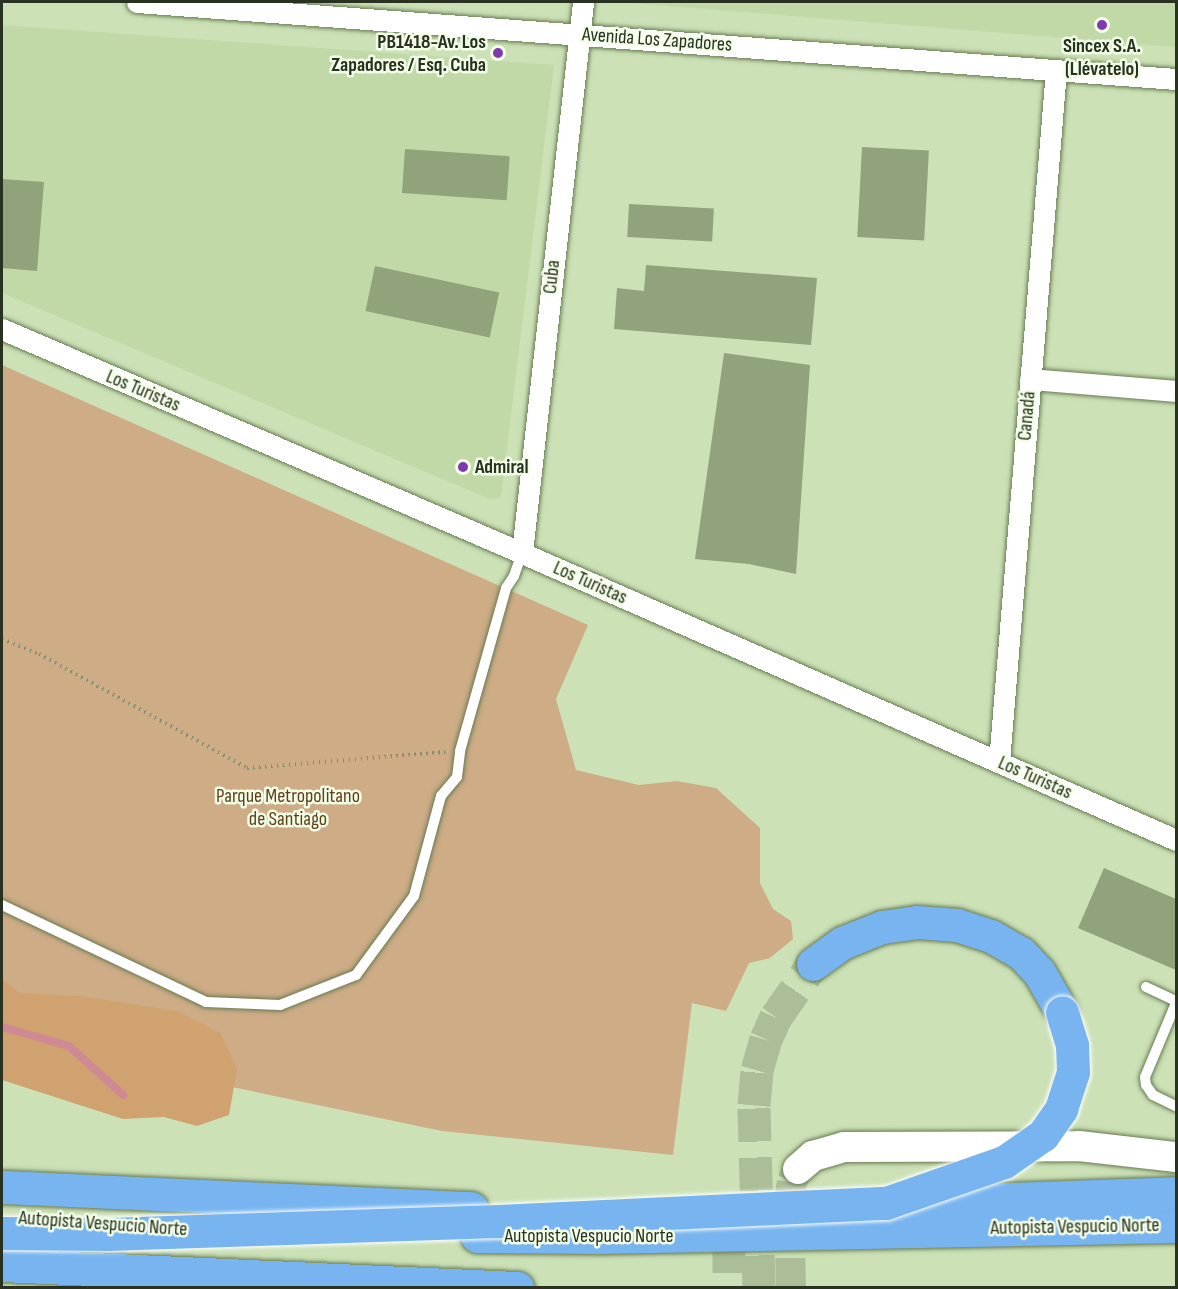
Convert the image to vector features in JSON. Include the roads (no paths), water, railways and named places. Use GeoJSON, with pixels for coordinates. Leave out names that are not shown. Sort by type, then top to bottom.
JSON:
{"type":"FeatureCollection","features":[{"type":"Feature","properties":{"kind":"highway"},"geometry":{"type":"LineString","coordinates":[[813,964],[842,943],[882,927],[917,922],[957,925],[991,936],[1021,953],[1039,972],[1062,1012],[1072,1045],[1073,1072],[1061,1108],[1043,1135],[1004,1162],[886,1203]]}},
{"type":"Feature","properties":{"kind":"highway"},"geometry":{"type":"LineString","coordinates":[[2,1187],[482,1208]]}},
{"type":"Feature","properties":{"kind":"highway"},"geometry":{"type":"LineString","coordinates":[[2,1233],[108,1234],[499,1221],[886,1203],[1176,1193]]}},
{"type":"Feature","properties":{"kind":"highway","name":"Autopista Vespucio Norte"},"geometry":{"type":"LineString","coordinates":[[2,1217],[312,1234],[587,1237],[1176,1226]]}},
{"type":"Feature","properties":{"kind":"highway"},"geometry":{"type":"LineString","coordinates":[[1035,1228],[1176,1217]]}},
{"type":"Feature","properties":{"kind":"highway"},"geometry":{"type":"LineString","coordinates":[[2,1265],[517,1287]]}},
{"type":"Feature","properties":{"kind":"main road"},"geometry":{"type":"LineString","coordinates":[[798,1169],[813,1156],[844,1147],[1079,1146],[1176,1157]]}},
{"type":"Feature","properties":{"kind":"street","name":"Avenida Los Zapadores"},"geometry":{"type":"LineString","coordinates":[[137,2],[1176,79]]}},
{"type":"Feature","properties":{"kind":"street","name":"Cuba"},"geometry":{"type":"LineString","coordinates":[[522,553],[583,2]]}},
{"type":"Feature","properties":{"kind":"street","name":"Canadá"},"geometry":{"type":"LineString","coordinates":[[999,762],[1056,70]]}},
{"type":"Feature","properties":{"kind":"street","name":"Los Turistas"},"geometry":{"type":"LineString","coordinates":[[2,329],[522,553],[1176,840]]}},
{"type":"Feature","properties":{"kind":"street"},"geometry":{"type":"LineString","coordinates":[[1030,379],[1176,391]]}},
{"type":"Feature","properties":{"kind":"lane"},"geometry":{"type":"LineString","coordinates":[[2,905],[206,1002],[280,1005],[356,975],[414,896],[441,796],[457,777],[460,751],[506,588],[514,576],[522,553]]}},
{"type":"Feature","properties":{"kind":"lane"},"geometry":{"type":"LineString","coordinates":[[1146,987],[1176,1002],[1144,1077],[1153,1095],[1176,1106]]}},
{"type":"Feature","properties":{"kind":"waterway"},"geometry":{"type":"LineString","coordinates":[[2,1027],[69,1046],[123,1095]]}},
{"type":"Feature","properties":{"kind":"tunnel"},"geometry":{"type":"LineString","coordinates":[[759,1288],[754,1105],[757,1070],[766,1039],[776,1017],[813,964]]}},
{"type":"Feature","properties":{"kind":"tunnel"},"geometry":{"type":"LineString","coordinates":[[791,1288],[789,1200],[792,1182],[798,1169]]}},
{"type":"Feature","properties":{"kind":"tunnel"},"geometry":{"type":"LineString","coordinates":[[711,1211],[726,1228],[729,1240],[729,1288]]}},
{"type":"Feature","properties":{"kind":"place","name":"Sincex S.A. (Llévatelo)"},"geometry":{"type":"Point","coordinates":[1102,25]}},
{"type":"Feature","properties":{"kind":"place","name":"PB1418-Av. Los Zapadores / Esq. Cuba"},"geometry":{"type":"Point","coordinates":[498,53]}},
{"type":"Feature","properties":{"kind":"place","name":"Admiral"},"geometry":{"type":"Point","coordinates":[463,467]}},
{"type":"Feature","properties":{"kind":"park label","name":"Parque Metropolitano de Santiago"},"geometry":{"type":"Point","coordinates":[288,808]}}]}
